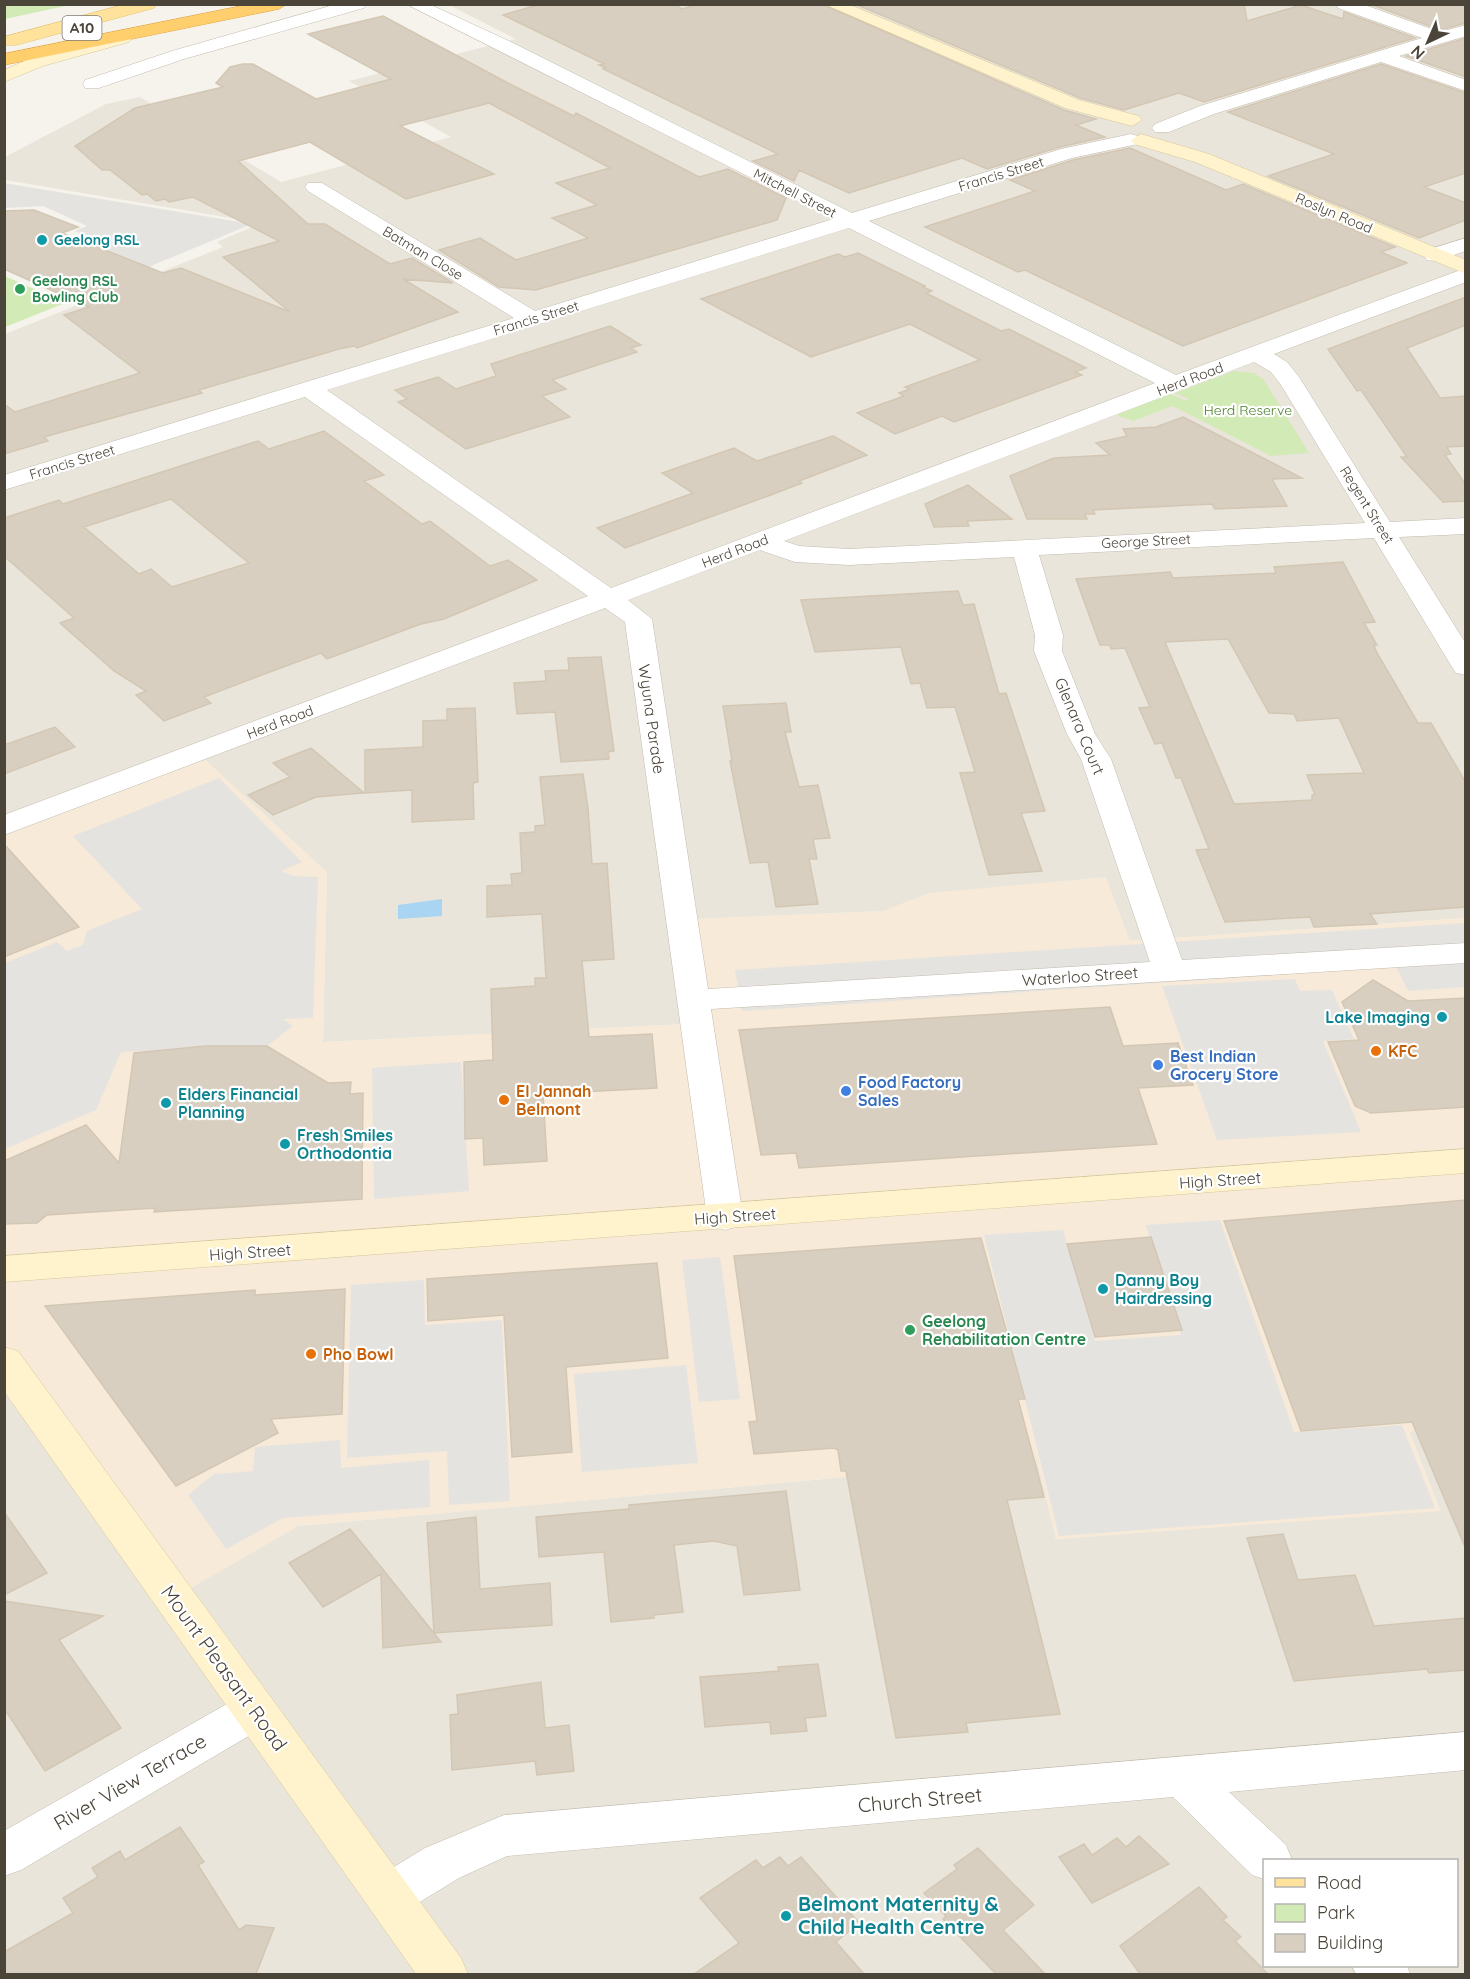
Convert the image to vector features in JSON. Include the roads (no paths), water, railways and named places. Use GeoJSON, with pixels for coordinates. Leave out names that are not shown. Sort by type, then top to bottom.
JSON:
{"type":"FeatureCollection","features":[{"type":"Feature","properties":{"kind":"highway","name":"A10"},"geometry":{"type":"LineString","coordinates":[[7,42],[207,4]]}},
{"type":"Feature","properties":{"kind":"highway","name":"A10"},"geometry":{"type":"LineString","coordinates":[[4,60],[279,4]]}},
{"type":"Feature","properties":{"kind":"main road"},"geometry":{"type":"LineString","coordinates":[[7,42],[148,4]]}},
{"type":"Feature","properties":{"kind":"street"},"geometry":{"type":"LineString","coordinates":[[92,84],[171,57],[358,4]]}},
{"type":"Feature","properties":{"kind":"street","name":"Mitchell Street"},"geometry":{"type":"LineString","coordinates":[[414,4],[505,46],[1176,384]]}},
{"type":"Feature","properties":{"kind":"street","name":"Roslyn Road"},"geometry":{"type":"LineString","coordinates":[[832,4],[1466,268]]}},
{"type":"Feature","properties":{"kind":"street"},"geometry":{"type":"LineString","coordinates":[[1344,4],[1440,38]]}},
{"type":"Feature","properties":{"kind":"street","name":"Francis Street"},"geometry":{"type":"LineString","coordinates":[[4,483],[1136,130],[1466,30]]}},
{"type":"Feature","properties":{"kind":"street"},"geometry":{"type":"LineString","coordinates":[[4,77],[37,63],[134,35]]}},
{"type":"Feature","properties":{"kind":"street"},"geometry":{"type":"LineString","coordinates":[[1381,56],[1466,86]]}},
{"type":"Feature","properties":{"kind":"street","name":"Roslyn Road"},"geometry":{"type":"LineString","coordinates":[[1072,104],[1115,136],[1136,130]]}},
{"type":"Feature","properties":{"kind":"street","name":"Francis Street"},"geometry":{"type":"LineString","coordinates":[[1162,131],[1207,110]]}},
{"type":"Feature","properties":{"kind":"street","name":"Francis Street"},"geometry":{"type":"LineString","coordinates":[[1068,153],[1108,129]]}},
{"type":"Feature","properties":{"kind":"street"},"geometry":{"type":"LineString","coordinates":[[1136,130],[1162,131]]}},
{"type":"Feature","properties":{"kind":"street","name":"Roslyn Road"},"geometry":{"type":"LineString","coordinates":[[1162,131],[1202,158]]}},
{"type":"Feature","properties":{"kind":"street","name":"Batman Close"},"geometry":{"type":"LineString","coordinates":[[315,187],[532,319]]}},
{"type":"Feature","properties":{"kind":"street"},"geometry":{"type":"LineString","coordinates":[[1435,255],[1466,244]]}},
{"type":"Feature","properties":{"kind":"street","name":"Herd Road"},"geometry":{"type":"LineString","coordinates":[[4,826],[1466,274]]}},
{"type":"Feature","properties":{"kind":"street","name":"Regent Street"},"geometry":{"type":"LineString","coordinates":[[1257,354],[1279,367],[1291,382],[1466,667]]}},
{"type":"Feature","properties":{"kind":"street","name":"Wyuna Parade"},"geometry":{"type":"LineString","coordinates":[[309,389],[638,619],[725,1217]]}},
{"type":"Feature","properties":{"kind":"street","name":"George Street"},"geometry":{"type":"LineString","coordinates":[[771,537],[795,554],[827,556],[1466,526]]}},
{"type":"Feature","properties":{"kind":"street","name":"Glenara Court"},"geometry":{"type":"LineString","coordinates":[[1024,547],[1049,635],[1048,651],[1081,734],[1096,759],[1119,831],[1170,970]]}},
{"type":"Feature","properties":{"kind":"street","name":"Waterloo Street"},"geometry":{"type":"LineString","coordinates":[[694,1000],[1466,953]]}},
{"type":"Feature","properties":{"kind":"street","name":"High Street"},"geometry":{"type":"LineString","coordinates":[[4,1269],[1466,1161]]}},
{"type":"Feature","properties":{"kind":"street","name":"Mount Pleasant Road"},"geometry":{"type":"LineString","coordinates":[[4,1361],[444,1974]]}},
{"type":"Feature","properties":{"kind":"street","name":"River View Terrace"},"geometry":{"type":"LineString","coordinates":[[4,1855],[255,1710]]}},
{"type":"Feature","properties":{"kind":"street","name":"Church Street"},"geometry":{"type":"LineString","coordinates":[[388,1896],[442,1863],[504,1836],[1466,1751]]}},
{"type":"Feature","properties":{"kind":"street"},"geometry":{"type":"LineString","coordinates":[[1182,1776],[1268,1859]]}},
{"type":"Feature","properties":{"kind":"water"},"geometry":{"type":"Polygon","coordinates":[[[442,899],[442,916],[398,919],[398,905],[442,899]]]}},
{"type":"Feature","properties":{"kind":"place","name":"Geelong RSL"},"geometry":{"type":"Point","coordinates":[42,240]}},
{"type":"Feature","properties":{"kind":"place","name":"Geelong RSL Bowling Club"},"geometry":{"type":"Point","coordinates":[20,289]}},
{"type":"Feature","properties":{"kind":"place","name":"Lake Imaging"},"geometry":{"type":"Point","coordinates":[1442,1017]}},
{"type":"Feature","properties":{"kind":"place","name":"KFC"},"geometry":{"type":"Point","coordinates":[1376,1051]}},
{"type":"Feature","properties":{"kind":"place","name":"Best Indian Grocery Store"},"geometry":{"type":"Point","coordinates":[1158,1065]}},
{"type":"Feature","properties":{"kind":"place","name":"Food Factory Sales"},"geometry":{"type":"Point","coordinates":[846,1091]}},
{"type":"Feature","properties":{"kind":"place","name":"El Jannah Belmont"},"geometry":{"type":"Point","coordinates":[504,1100]}},
{"type":"Feature","properties":{"kind":"place","name":"Elders Financial Planning"},"geometry":{"type":"Point","coordinates":[166,1103]}},
{"type":"Feature","properties":{"kind":"place","name":"Fresh Smiles Orthodontia"},"geometry":{"type":"Point","coordinates":[285,1144]}},
{"type":"Feature","properties":{"kind":"place","name":"Danny Boy Hairdressing"},"geometry":{"type":"Point","coordinates":[1103,1289]}},
{"type":"Feature","properties":{"kind":"place","name":"Geelong Rehabilitation Centre"},"geometry":{"type":"Point","coordinates":[910,1330]}},
{"type":"Feature","properties":{"kind":"place","name":"Pho Bowl"},"geometry":{"type":"Point","coordinates":[311,1354]}},
{"type":"Feature","properties":{"kind":"place","name":"Belmont Maternity & Child Health Centre"},"geometry":{"type":"Point","coordinates":[786,1916]}},
{"type":"Feature","properties":{"kind":"park label","name":"Herd Reserve"},"geometry":{"type":"Point","coordinates":[1248,410]}}]}
